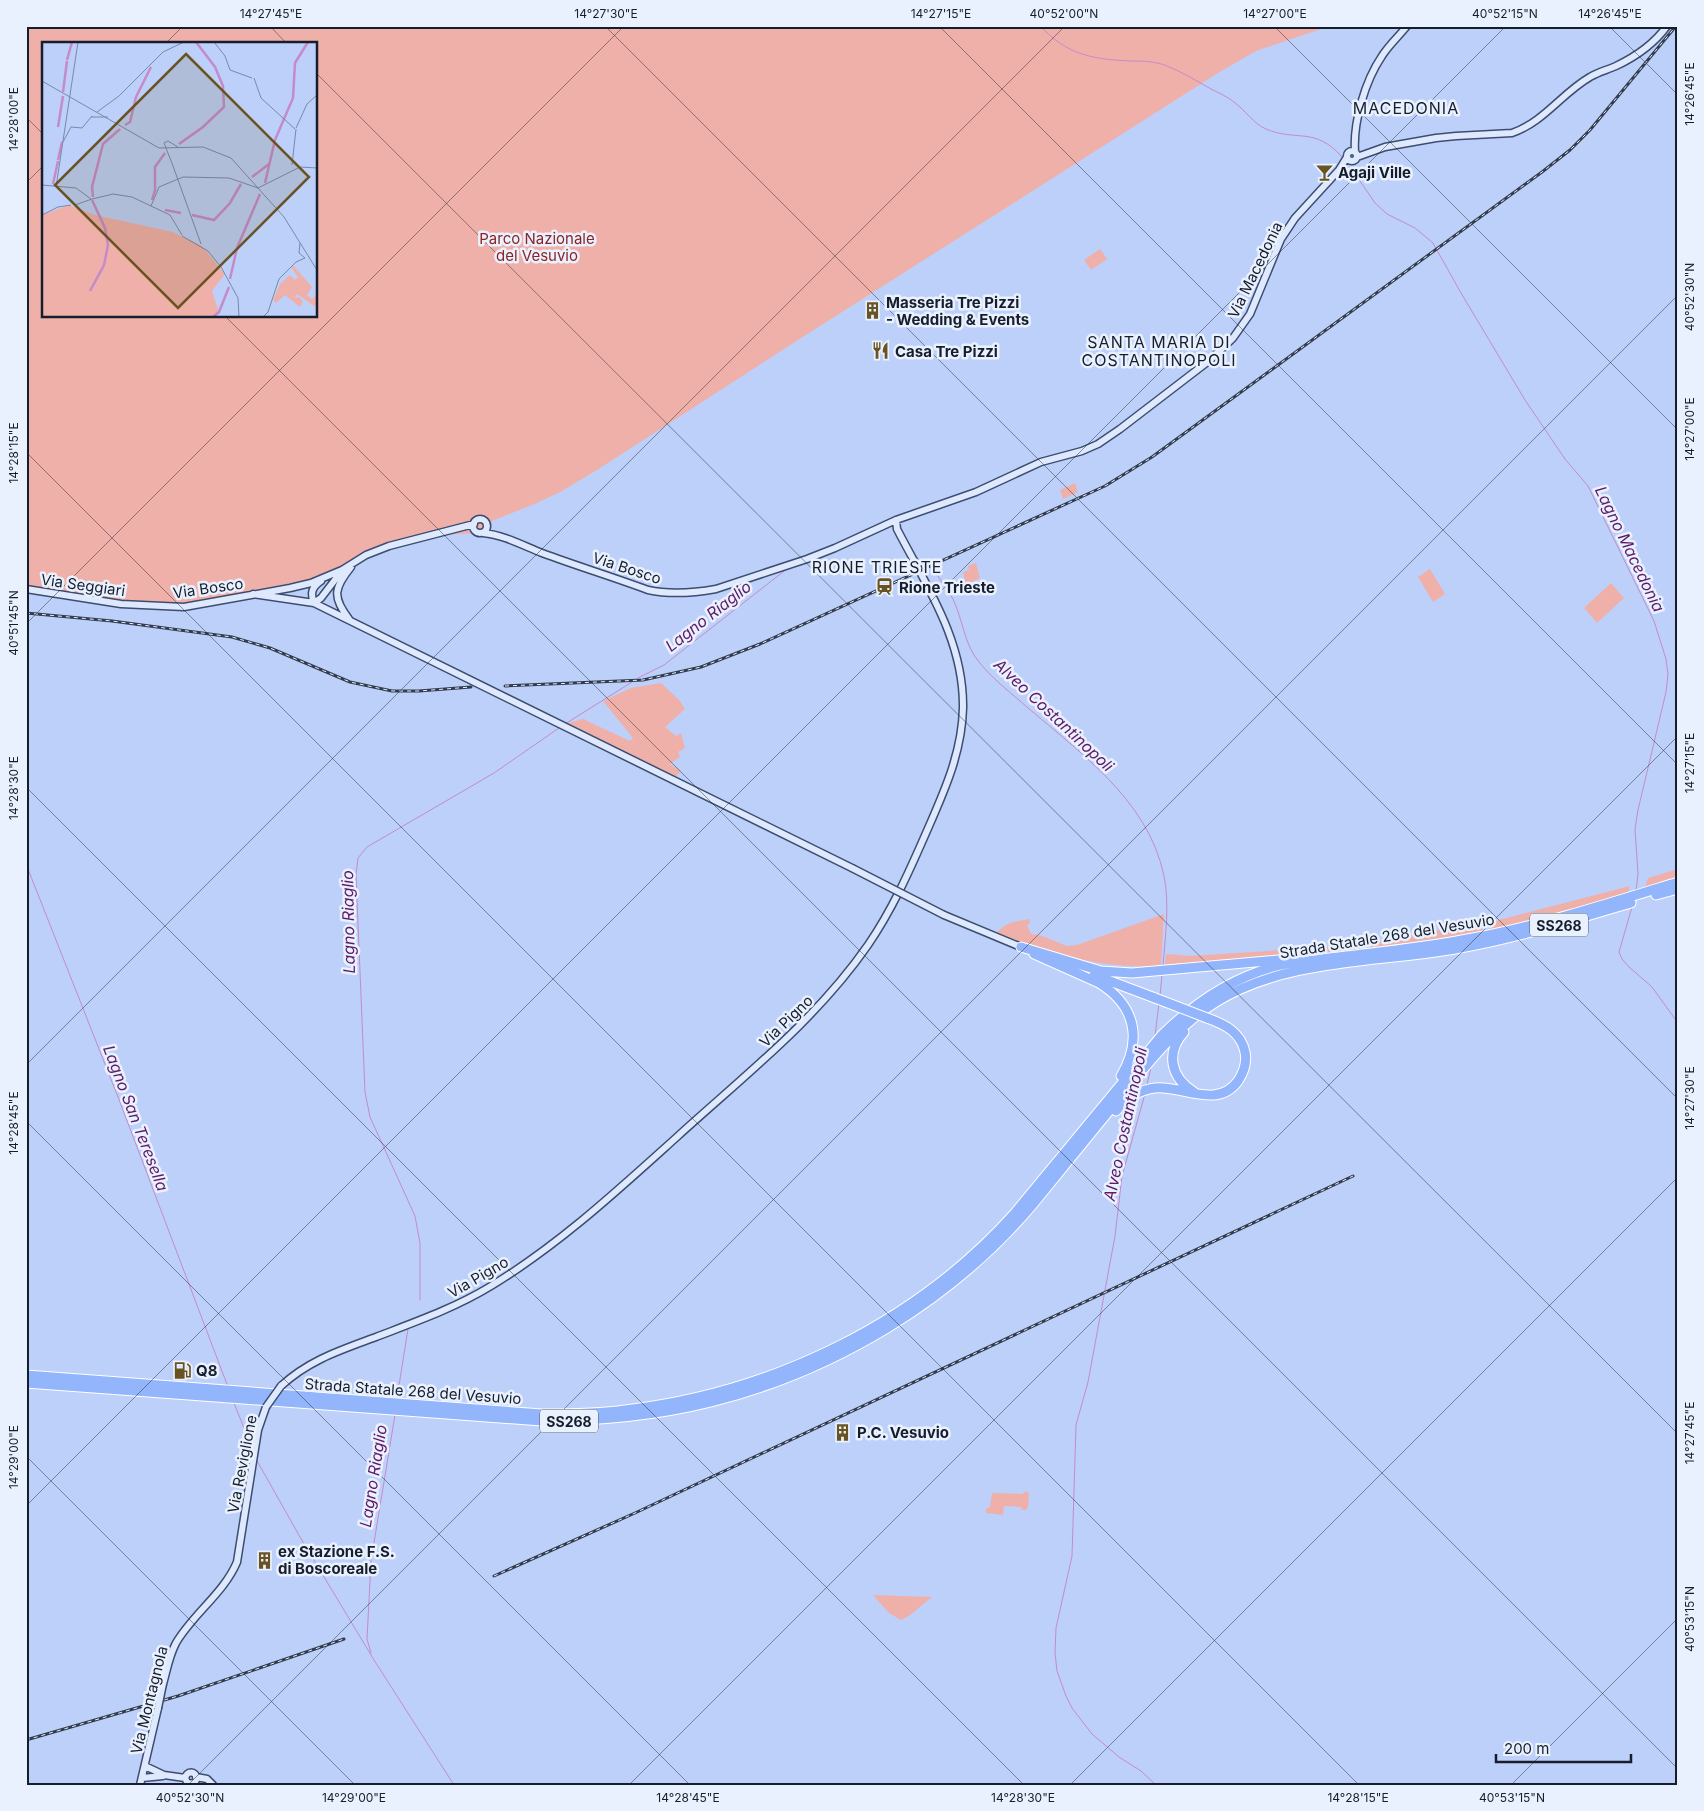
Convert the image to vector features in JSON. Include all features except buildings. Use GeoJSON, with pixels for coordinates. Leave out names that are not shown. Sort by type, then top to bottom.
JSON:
{"type":"FeatureCollection","features":[{"type":"Feature","properties":{"kind":"highway","name":"Strada Statale 268 del Vesuvio"},"geometry":{"type":"LineString","coordinates":[[26,1375],[524,1413],[623,1411],[672,1403],[743,1385],[796,1366],[850,1340],[940,1284],[991,1239],[1028,1199],[1154,1050],[1206,1009],[1245,986],[1291,972],[1363,958],[1437,945],[1480,941],[1545,921],[1626,901],[1678,882]]}},
{"type":"Feature","properties":{"kind":"highway","name":"Strada Statale 268 del Vesuvio"},"geometry":{"type":"LineString","coordinates":[[1645,895],[1678,889]]}},
{"type":"Feature","properties":{"kind":"highway"},"geometry":{"type":"LineString","coordinates":[[1021,947],[1101,971],[1132,972],[1297,958],[1327,958]]}},
{"type":"Feature","properties":{"kind":"highway"},"geometry":{"type":"LineString","coordinates":[[1021,947],[1224,1024],[1237,1035],[1244,1051],[1244,1067],[1236,1084],[1229,1089],[1212,1096],[1162,1088],[1151,1088],[1141,1091],[1122,1104],[1075,1152]]}},
{"type":"Feature","properties":{"kind":"highway"},"geometry":{"type":"LineString","coordinates":[[1021,947],[1055,964],[1093,979],[1108,988],[1128,1012],[1134,1031],[1133,1049],[1122,1075],[1086,1120],[1062,1157]]}},
{"type":"Feature","properties":{"kind":"highway","name":"Strada Statale 268 del Vesuvio"},"geometry":{"type":"LineString","coordinates":[[26,1383],[542,1421],[625,1418],[692,1406],[745,1392],[800,1372],[861,1342],[927,1301],[970,1268],[997,1244],[1034,1203],[1146,1066],[1161,1036],[1200,1002],[1241,979],[1274,967],[1327,958],[1363,958]]}},
{"type":"Feature","properties":{"kind":"highway"},"geometry":{"type":"LineString","coordinates":[[1196,1094],[1184,1086],[1175,1072],[1172,1056],[1177,1040],[1196,1021],[1245,986]]}},
{"type":"Feature","properties":{"kind":"main road"},"geometry":{"type":"LineString","coordinates":[[1352,156],[1353,130],[1357,124],[1362,100],[1371,77],[1382,56],[1407,26]]}},
{"type":"Feature","properties":{"kind":"main road","name":"Via Macedonia"},"geometry":{"type":"LineString","coordinates":[[896,520],[961,498],[1041,462],[1098,444],[1204,365],[1226,345],[1245,323],[1288,228],[1306,205],[1352,156],[1385,147],[1436,138],[1463,135],[1512,134],[1539,120],[1590,77],[1633,57],[1651,44],[1668,26]]}},
{"type":"Feature","properties":{"kind":"main road","name":"Via Bosco"},"geometry":{"type":"LineString","coordinates":[[475,528],[477,521],[483,520],[486,524],[485,530]]}},
{"type":"Feature","properties":{"kind":"main road","name":"Via Bosco"},"geometry":{"type":"LineString","coordinates":[[485,530],[648,590],[660,593],[692,593],[716,589],[807,559],[896,520]]}},
{"type":"Feature","properties":{"kind":"main road","name":"Via Pigno"},"geometry":{"type":"LineString","coordinates":[[331,1355],[458,1305],[504,1278],[562,1238],[807,1020],[841,981],[870,943],[902,885],[949,780],[958,750],[963,706],[961,677],[955,648],[945,621],[898,529],[896,520]]}},
{"type":"Feature","properties":{"kind":"main road","name":"Via Bosco"},"geometry":{"type":"LineString","coordinates":[[475,528],[479,533],[485,530]]}},
{"type":"Feature","properties":{"kind":"main road","name":"Via Bosco"},"geometry":{"type":"LineString","coordinates":[[136,605],[184,607],[290,588],[323,579],[366,555],[389,546],[452,530],[475,528]]}},
{"type":"Feature","properties":{"kind":"main road"},"geometry":{"type":"LineString","coordinates":[[350,620],[338,603],[337,596],[338,586],[354,562]]}},
{"type":"Feature","properties":{"kind":"main road","name":"Via Bosco"},"geometry":{"type":"LineString","coordinates":[[253,594],[314,603],[321,598],[342,570]]}},
{"type":"Feature","properties":{"kind":"main road"},"geometry":{"type":"LineString","coordinates":[[323,579],[316,584],[312,591],[311,596],[314,603],[944,915],[1021,947]]}},
{"type":"Feature","properties":{"kind":"main road","name":"Via Seggiari"},"geometry":{"type":"LineString","coordinates":[[26,589],[136,605]]}},
{"type":"Feature","properties":{"kind":"main road","name":"Via Reviglione"},"geometry":{"type":"LineString","coordinates":[[239,1552],[256,1442],[261,1419],[266,1407],[281,1386],[310,1363],[331,1355]]}},
{"type":"Feature","properties":{"kind":"main road","name":"Via Montagnola"},"geometry":{"type":"LineString","coordinates":[[141,1781],[170,1655],[176,1642],[229,1577],[239,1552]]}},
{"type":"Feature","properties":{"kind":"main road"},"geometry":{"type":"LineString","coordinates":[[145,1766],[164,1776]]}},
{"type":"Feature","properties":{"kind":"main road"},"geometry":{"type":"LineString","coordinates":[[141,1781],[164,1776],[185,1778],[187,1782],[192,1783],[195,1782],[196,1777],[207,1778],[213,1785]]}},
{"type":"Feature","properties":{"kind":"green space","name":"Parco Nazionale del Vesuvio"},"geometry":{"type":"Polygon","coordinates":[[[26,26],[1330,26],[1256,51],[1218,73],[597,470],[562,491],[492,521],[479,533],[439,535],[417,541],[264,599],[245,599],[201,608],[157,610],[90,603],[65,597],[26,592],[26,26]]]}},
{"type":"Feature","properties":{"kind":"green space"},"geometry":{"type":"Polygon","coordinates":[[[1100,249],[1107,259],[1091,270],[1084,260],[1100,249]]]}},
{"type":"Feature","properties":{"kind":"green space"},"geometry":{"type":"Polygon","coordinates":[[[1075,483],[1078,492],[1063,499],[1060,490],[1075,483]]]}},
{"type":"Feature","properties":{"kind":"green space"},"geometry":{"type":"Polygon","coordinates":[[[976,563],[980,578],[966,585],[963,572],[969,570],[968,566],[976,563]]]}},
{"type":"Feature","properties":{"kind":"green space"},"geometry":{"type":"Polygon","coordinates":[[[1430,569],[1445,594],[1433,602],[1418,577],[1430,569]]]}},
{"type":"Feature","properties":{"kind":"green space"},"geometry":{"type":"Polygon","coordinates":[[[1611,583],[1624,598],[1597,623],[1584,608],[1611,583]]]}},
{"type":"Feature","properties":{"kind":"green space"},"geometry":{"type":"Polygon","coordinates":[[[661,683],[680,701],[685,709],[665,727],[676,736],[681,733],[685,748],[678,752],[680,757],[670,764],[681,771],[675,777],[568,723],[583,719],[630,741],[633,738],[603,701],[631,688],[661,683]]]}},
{"type":"Feature","properties":{"kind":"green space"},"geometry":{"type":"Polygon","coordinates":[[[1678,869],[1678,878],[1645,887],[1648,878],[1678,869]]]}},
{"type":"Feature","properties":{"kind":"green space"},"geometry":{"type":"Polygon","coordinates":[[[1630,886],[1628,893],[1557,914],[1489,931],[1491,922],[1630,886]]]}},
{"type":"Feature","properties":{"kind":"green space"},"geometry":{"type":"Polygon","coordinates":[[[1164,914],[1161,966],[1119,965],[1076,959],[1035,948],[995,934],[1010,923],[1029,919],[1030,923],[1027,925],[1031,934],[1045,937],[1067,946],[1077,945],[1164,914]]]}},
{"type":"Feature","properties":{"kind":"green space"},"geometry":{"type":"Polygon","coordinates":[[[1483,922],[1482,932],[1371,948],[1368,943],[1483,922]]]}},
{"type":"Feature","properties":{"kind":"green space"},"geometry":{"type":"Polygon","coordinates":[[[1358,945],[1360,950],[1165,966],[1166,954],[1191,956],[1358,945]]]}},
{"type":"Feature","properties":{"kind":"green space"},"geometry":{"type":"Polygon","coordinates":[[[1026,1491],[1029,1493],[1026,1510],[1022,1510],[1021,1507],[1004,1506],[1003,1515],[986,1513],[986,1509],[990,1507],[992,1493],[1022,1494],[1026,1491]]]}},
{"type":"Feature","properties":{"kind":"green space"},"geometry":{"type":"Polygon","coordinates":[[[873,1595],[932,1597],[909,1616],[901,1620],[889,1613],[873,1595]]]}},
{"type":"Feature","properties":{"kind":"waterway"},"geometry":{"type":"LineString","coordinates":[[1040,26],[1060,43],[1081,54],[1103,59],[1153,62],[1173,68],[1229,98],[1262,127],[1277,133],[1305,136],[1323,141],[1342,157]]}},
{"type":"Feature","properties":{"kind":"waterway","name":"Lagno Macedonia"},"geometry":{"type":"LineString","coordinates":[[1351,168],[1375,203],[1387,214],[1415,228],[1433,243],[1525,400],[1565,459],[1588,486],[1654,621],[1666,659],[1668,674],[1666,692],[1635,829],[1638,874],[1636,891]]}},
{"type":"Feature","properties":{"kind":"waterway","name":"Lagno Riaglio"},"geometry":{"type":"LineString","coordinates":[[638,678],[664,665],[788,568]]}},
{"type":"Feature","properties":{"kind":"waterway","name":"Alveo Costantinopoli"},"geometry":{"type":"LineString","coordinates":[[932,568],[953,599],[970,648],[988,673],[1086,757],[1126,799],[1143,823],[1156,848],[1166,887],[1163,966]]}},
{"type":"Feature","properties":{"kind":"waterway","name":"Lagno Riaglio"},"geometry":{"type":"LineString","coordinates":[[565,724],[632,682]]}},
{"type":"Feature","properties":{"kind":"waterway","name":"Lagno Riaglio"},"geometry":{"type":"LineString","coordinates":[[420,1300],[420,1243],[415,1216],[370,1117],[365,1092],[356,875],[358,858],[367,847],[494,773],[559,728]]}},
{"type":"Feature","properties":{"kind":"waterway","name":"Lagno San Teresella"},"geometry":{"type":"LineString","coordinates":[[26,864],[118,1097],[228,1387]]}},
{"type":"Feature","properties":{"kind":"waterway","name":"Lagno Macedonia"},"geometry":{"type":"LineString","coordinates":[[1632,907],[1619,952],[1629,967],[1652,987],[1678,1023]]}},
{"type":"Feature","properties":{"kind":"waterway","name":"Alveo Costantinopoli"},"geometry":{"type":"LineString","coordinates":[[1160,996],[1162,975]]}},
{"type":"Feature","properties":{"kind":"waterway","name":"Alveo Costantinopoli"},"geometry":{"type":"LineString","coordinates":[[1155,1036],[1159,1003]]}},
{"type":"Feature","properties":{"kind":"waterway","name":"Alveo Costantinopoli"},"geometry":{"type":"LineString","coordinates":[[1147,1085],[1151,1067]]}},
{"type":"Feature","properties":{"kind":"waterway","name":"Alveo Costantinopoli"},"geometry":{"type":"LineString","coordinates":[[1145,1094],[1122,1176],[1115,1236],[1088,1382],[1076,1425],[1072,1556],[1056,1628],[1055,1653],[1057,1671],[1072,1708],[1092,1734],[1119,1757],[1141,1771],[1156,1785]]}},
{"type":"Feature","properties":{"kind":"waterway","name":"Lagno Riaglio"},"geometry":{"type":"LineString","coordinates":[[397,1398],[408,1329]]}},
{"type":"Feature","properties":{"kind":"waterway"},"geometry":{"type":"LineString","coordinates":[[234,1403],[252,1448]]}},
{"type":"Feature","properties":{"kind":"waterway","name":"Lagno Riaglio"},"geometry":{"type":"LineString","coordinates":[[371,1653],[367,1639],[371,1561],[395,1415]]}},
{"type":"Feature","properties":{"kind":"waterway"},"geometry":{"type":"LineString","coordinates":[[256,1459],[300,1537],[374,1660],[454,1785]]}},
{"type":"Feature","properties":{"kind":"railway"},"geometry":{"type":"LineString","coordinates":[[505,686],[643,680],[701,667],[760,644],[1105,486],[1152,457],[1570,150],[1590,130],[1676,26]]}},
{"type":"Feature","properties":{"kind":"railway"},"geometry":{"type":"LineString","coordinates":[[26,613],[112,621],[232,637],[270,648],[350,682],[392,691],[471,687]]}},
{"type":"Feature","properties":{"kind":"railway"},"geometry":{"type":"LineString","coordinates":[[494,1576],[635,1513],[1353,1176]]}},
{"type":"Feature","properties":{"kind":"railway"},"geometry":{"type":"LineString","coordinates":[[26,1740],[178,1696],[344,1639]]}},
{"type":"Feature","properties":{"kind":"place","name":"Agaji Ville"},"geometry":{"type":"Point","coordinates":[1324,172]}},
{"type":"Feature","properties":{"kind":"place","name":"Masseria Tre Pizzi - Wedding & Events"},"geometry":{"type":"Point","coordinates":[872,311]}},
{"type":"Feature","properties":{"kind":"place","name":"Casa Tre Pizzi"},"geometry":{"type":"Point","coordinates":[881,351]}},
{"type":"Feature","properties":{"kind":"place","name":"Rione Trieste"},"geometry":{"type":"Point","coordinates":[885,587]}},
{"type":"Feature","properties":{"kind":"place","name":"Q8"},"geometry":{"type":"Point","coordinates":[182,1370]}},
{"type":"Feature","properties":{"kind":"place","name":"P.C. Vesuvio"},"geometry":{"type":"Point","coordinates":[843,1432]}},
{"type":"Feature","properties":{"kind":"place","name":"ex Stazione F.S. di Boscoreale"},"geometry":{"type":"Point","coordinates":[264,1560]}},
{"type":"Feature","properties":{"kind":"district","name":"MACEDONIA"},"geometry":{"type":"Point","coordinates":[1406,108]}},
{"type":"Feature","properties":{"kind":"district","name":"SANTA MARIA DI COSTANTINOPOLI"},"geometry":{"type":"Point","coordinates":[1159,351]}},
{"type":"Feature","properties":{"kind":"district","name":"RIONE TRIESTE"},"geometry":{"type":"Point","coordinates":[877,567]}}]}
